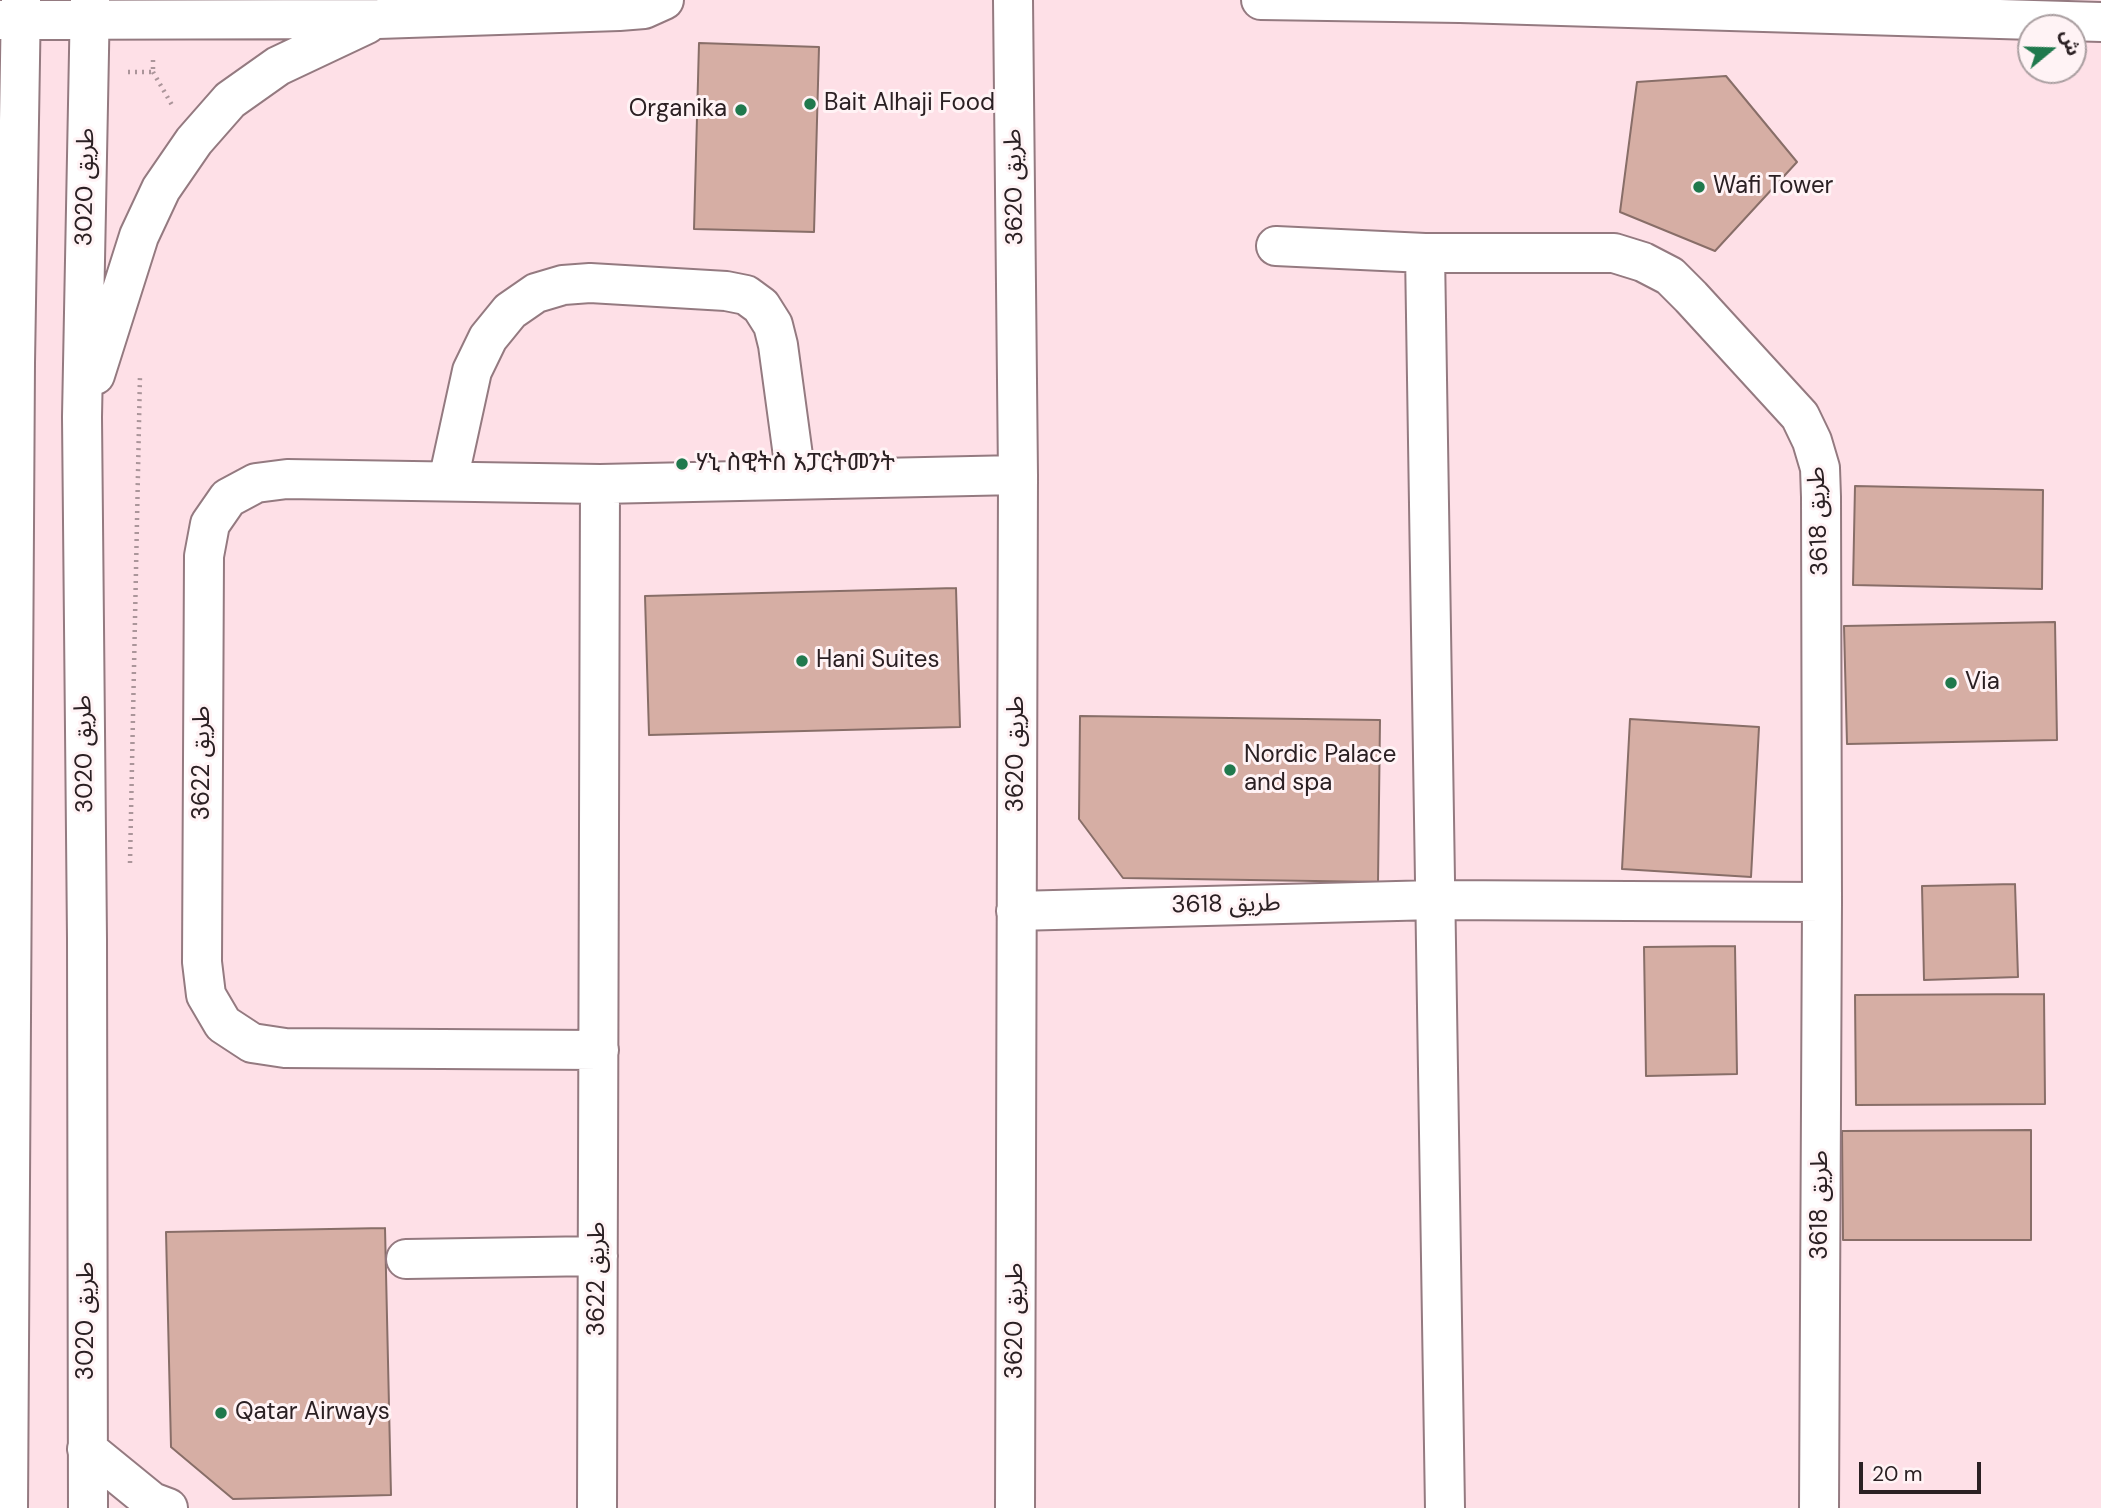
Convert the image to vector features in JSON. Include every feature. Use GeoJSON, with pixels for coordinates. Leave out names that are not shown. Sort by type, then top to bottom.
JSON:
{"type":"FeatureCollection","features":[{"type":"Feature","properties":{"kind":"street"},"geometry":{"type":"LineString","coordinates":[[8,1508],[15,363],[14,13],[90,10],[378,19],[619,11],[644,9],[664,0]]}},
{"type":"Feature","properties":{"kind":"street","name":"طريق 3620"},"geometry":{"type":"LineString","coordinates":[[1013,0],[1018,475],[1015,1508]]}},
{"type":"Feature","properties":{"kind":"street"},"geometry":{"type":"LineString","coordinates":[[1261,0],[1460,2],[2101,22]]}},
{"type":"Feature","properties":{"kind":"street","name":"طريق 3020"},"geometry":{"type":"LineString","coordinates":[[88,1508],[87,939],[82,417],[90,10]]}},
{"type":"Feature","properties":{"kind":"street"},"geometry":{"type":"LineString","coordinates":[[82,417],[139,236],[161,189],[194,141],[230,100],[278,66],[378,19]]}},
{"type":"Feature","properties":{"kind":"street","name":"طريق 3618"},"geometry":{"type":"LineString","coordinates":[[1276,246],[1425,253],[1614,253],[1643,262],[1670,276],[1691,297],[1800,416],[1812,441],[1820,468],[1822,902],[1819,1508]]}},
{"type":"Feature","properties":{"kind":"street"},"geometry":{"type":"LineString","coordinates":[[1425,253],[1445,1508]]}},
{"type":"Feature","properties":{"kind":"street"},"geometry":{"type":"LineString","coordinates":[[448,481],[472,371],[488,338],[510,311],[536,293],[563,285],[590,283],[726,291],[746,295],[761,306],[773,325],[778,345],[796,478]]}},
{"type":"Feature","properties":{"kind":"street"},"geometry":{"type":"LineString","coordinates":[[0,295],[15,363]]}},
{"type":"Feature","properties":{"kind":"street","name":"طريق 3622"},"geometry":{"type":"LineString","coordinates":[[599,1050],[285,1048],[252,1043],[223,1024],[206,995],[202,962],[204,556],[210,524],[228,498],[256,483],[287,479],[600,484],[1018,475]]}},
{"type":"Feature","properties":{"kind":"street","name":"طريق 3622"},"geometry":{"type":"LineString","coordinates":[[597,1508],[600,484]]}},
{"type":"Feature","properties":{"kind":"street","name":"طريق 3618"},"geometry":{"type":"LineString","coordinates":[[1016,911],[1435,900],[1822,902]]}},
{"type":"Feature","properties":{"kind":"street"},"geometry":{"type":"LineString","coordinates":[[406,1259],[598,1256]]}},
{"type":"Feature","properties":{"kind":"street"},"geometry":{"type":"LineString","coordinates":[[88,1449],[152,1502],[168,1508]]}},
{"type":"Feature","properties":{"kind":"path"},"geometry":{"type":"LineString","coordinates":[[153,72],[194,141]]}},
{"type":"Feature","properties":{"kind":"path"},"geometry":{"type":"LineString","coordinates":[[130,874],[140,362]]}},
{"type":"Feature","properties":{"kind":"building"},"geometry":{"type":"Polygon","coordinates":[[[699,43],[819,47],[814,232],[694,229],[699,43]]]}},
{"type":"Feature","properties":{"kind":"building","name":"Wafi Tower"},"geometry":{"type":"Polygon","coordinates":[[[1726,76],[1797,162],[1715,251],[1620,212],[1637,82],[1726,76]]]}},
{"type":"Feature","properties":{"kind":"building"},"geometry":{"type":"Polygon","coordinates":[[[1855,486],[2043,490],[2042,589],[1853,585],[1855,486]]]}},
{"type":"Feature","properties":{"kind":"building","name":"Hani Suites"},"geometry":{"type":"Polygon","coordinates":[[[956,588],[960,727],[649,735],[645,596],[956,588]]]}},
{"type":"Feature","properties":{"kind":"building","name":"Via"},"geometry":{"type":"Polygon","coordinates":[[[2055,622],[2057,740],[1847,744],[1844,626],[2055,622]]]}},
{"type":"Feature","properties":{"kind":"building","name":"Nordic Palace and spa"},"geometry":{"type":"Polygon","coordinates":[[[1080,716],[1380,720],[1378,882],[1123,878],[1079,819],[1080,716]]]}},
{"type":"Feature","properties":{"kind":"building"},"geometry":{"type":"Polygon","coordinates":[[[1630,719],[1759,727],[1751,877],[1622,869],[1630,719]]]}},
{"type":"Feature","properties":{"kind":"building"},"geometry":{"type":"Polygon","coordinates":[[[2015,884],[2018,977],[1924,980],[1922,886],[2015,884]]]}},
{"type":"Feature","properties":{"kind":"building"},"geometry":{"type":"Polygon","coordinates":[[[1735,946],[1737,1074],[1646,1076],[1644,947],[1735,946]]]}},
{"type":"Feature","properties":{"kind":"building"},"geometry":{"type":"Polygon","coordinates":[[[2044,994],[2045,1104],[1856,1105],[1855,995],[2044,994]]]}},
{"type":"Feature","properties":{"kind":"building"},"geometry":{"type":"Polygon","coordinates":[[[2031,1130],[2031,1240],[1843,1240],[1842,1131],[2031,1130]]]}},
{"type":"Feature","properties":{"kind":"building"},"geometry":{"type":"Polygon","coordinates":[[[385,1228],[391,1495],[233,1499],[171,1447],[166,1232],[385,1228]]]}},
{"type":"Feature","properties":{"kind":"place","name":"Bait Alhaji Food"},"geometry":{"type":"Point","coordinates":[810,104]}},
{"type":"Feature","properties":{"kind":"place","name":"Organika"},"geometry":{"type":"Point","coordinates":[741,110]}},
{"type":"Feature","properties":{"kind":"place","name":"Wafi Tower"},"geometry":{"type":"Point","coordinates":[1699,187]}},
{"type":"Feature","properties":{"kind":"place","name":"ሃኒ ስዊትስ አፓርትመንት"},"geometry":{"type":"Point","coordinates":[682,464]}},
{"type":"Feature","properties":{"kind":"place","name":"Hani Suites"},"geometry":{"type":"Point","coordinates":[802,661]}},
{"type":"Feature","properties":{"kind":"place","name":"Via"},"geometry":{"type":"Point","coordinates":[1951,683]}},
{"type":"Feature","properties":{"kind":"place","name":"Nordic Palace and spa"},"geometry":{"type":"Point","coordinates":[1230,770]}},
{"type":"Feature","properties":{"kind":"place","name":"Qatar Airways"},"geometry":{"type":"Point","coordinates":[221,1413]}}]}
